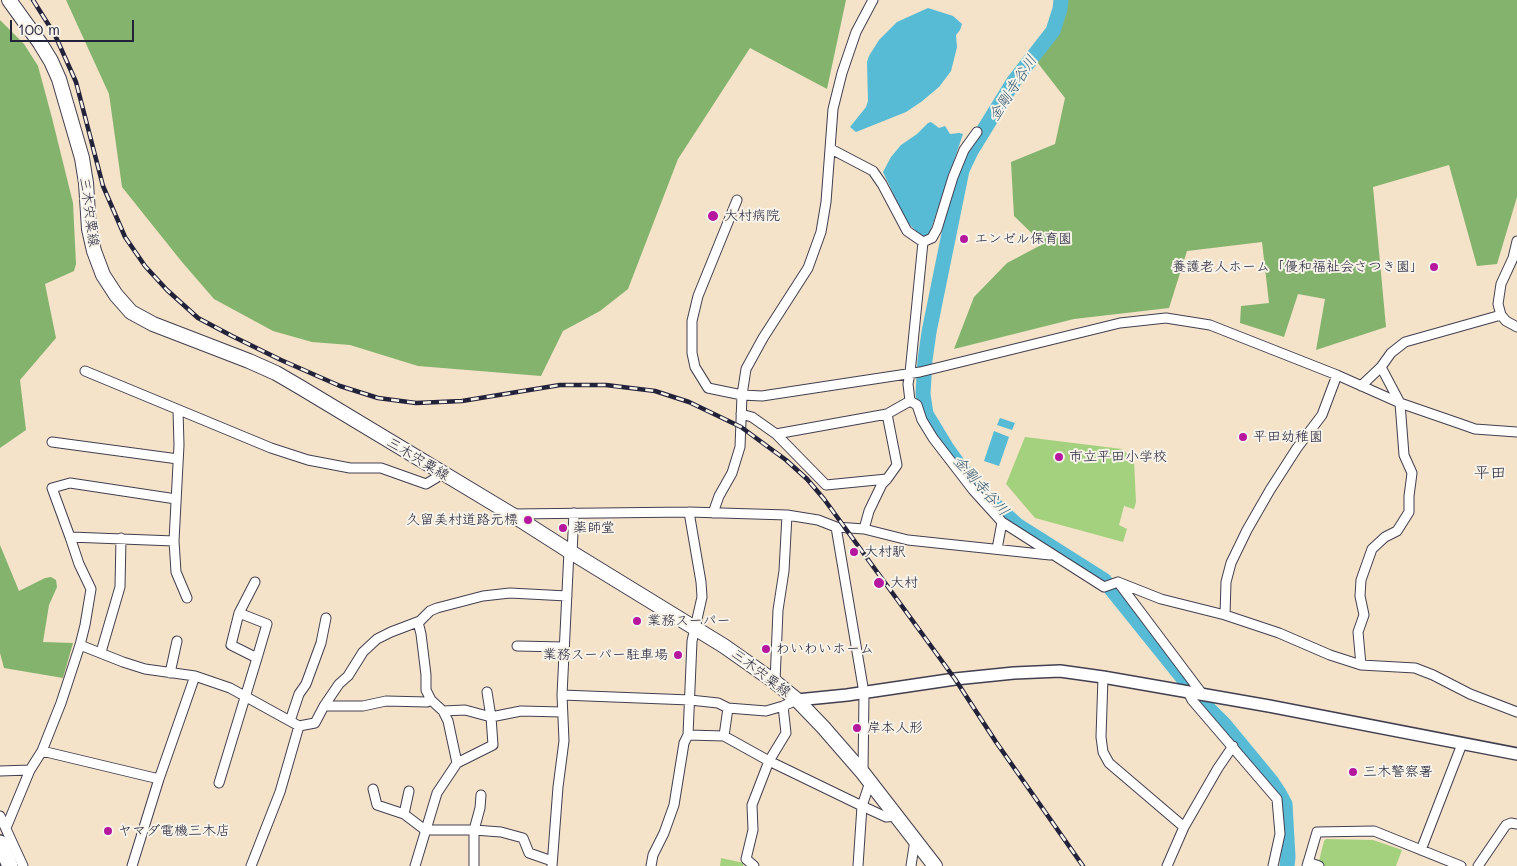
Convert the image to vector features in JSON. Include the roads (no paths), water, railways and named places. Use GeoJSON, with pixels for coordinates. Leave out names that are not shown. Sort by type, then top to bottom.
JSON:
{"type":"FeatureCollection","features":[{"type":"Feature","properties":{"kind":"highway"},"geometry":{"type":"LineString","coordinates":[[0,844],[10,866]]}},
{"type":"Feature","properties":{"kind":"main road","name":"三木宍粟線"},"geometry":{"type":"LineString","coordinates":[[9,0],[40,43],[59,79],[82,158],[86,183],[89,229],[94,251],[103,275],[116,295],[131,312],[154,324],[276,373],[511,514],[724,646],[797,700],[846,752],[935,866]]}},
{"type":"Feature","properties":{"kind":"street"},"geometry":{"type":"LineString","coordinates":[[713,513],[719,496],[732,472],[740,447],[742,395],[746,369],[763,338],[808,268],[821,232],[826,202],[833,109],[842,73],[856,32],[873,0]]}},
{"type":"Feature","properties":{"kind":"street"},"geometry":{"type":"LineString","coordinates":[[923,242],[932,238],[937,229],[964,150],[977,132]]}},
{"type":"Feature","properties":{"kind":"street"},"geometry":{"type":"LineString","coordinates":[[831,149],[873,171],[907,230],[923,242]]}},
{"type":"Feature","properties":{"kind":"street"},"geometry":{"type":"LineString","coordinates":[[737,200],[698,296],[692,322],[692,353],[695,367],[708,388],[742,395],[762,396],[910,373],[1120,323],[1166,318],[1210,325],[1337,375],[1400,403],[1475,429],[1517,432]]}},
{"type":"Feature","properties":{"kind":"street"},"geometry":{"type":"LineString","coordinates":[[1517,241],[1515,258],[1501,284],[1498,304],[1501,315],[1506,322],[1517,326]]}},
{"type":"Feature","properties":{"kind":"street"},"geometry":{"type":"LineString","coordinates":[[910,401],[908,384],[923,242]]}},
{"type":"Feature","properties":{"kind":"street"},"geometry":{"type":"LineString","coordinates":[[1361,386],[1391,353],[1405,342],[1501,315]]}},
{"type":"Feature","properties":{"kind":"street"},"geometry":{"type":"LineString","coordinates":[[1361,665],[1358,632],[1364,615],[1360,596],[1361,580],[1372,549],[1385,537],[1397,531],[1409,512],[1412,473],[1404,455],[1400,403],[1380,367]]}},
{"type":"Feature","properties":{"kind":"street"},"geometry":{"type":"LineString","coordinates":[[85,371],[271,448],[308,460],[350,468],[382,468],[426,484],[440,473]]}},
{"type":"Feature","properties":{"kind":"street"},"geometry":{"type":"LineString","coordinates":[[1225,615],[1226,582],[1231,563],[1246,530],[1297,448],[1322,415],[1337,375]]}},
{"type":"Feature","properties":{"kind":"street"},"geometry":{"type":"LineString","coordinates":[[776,434],[887,414],[910,401]]}},
{"type":"Feature","properties":{"kind":"street"},"geometry":{"type":"LineString","coordinates":[[910,401],[917,405],[922,420],[950,461],[1002,522],[1104,587],[1118,582],[1161,599],[1225,615],[1279,633],[1330,655],[1361,665],[1415,668],[1470,694],[1517,712]]}},
{"type":"Feature","properties":{"kind":"street"},"geometry":{"type":"LineString","coordinates":[[178,410],[174,541],[176,572],[187,598]]}},
{"type":"Feature","properties":{"kind":"street"},"geometry":{"type":"LineString","coordinates":[[741,414],[752,417],[776,434],[826,485],[887,479]]}},
{"type":"Feature","properties":{"kind":"street"},"geometry":{"type":"LineString","coordinates":[[864,529],[869,511],[882,484],[897,465],[887,414]]}},
{"type":"Feature","properties":{"kind":"street"},"geometry":{"type":"LineString","coordinates":[[52,442],[178,459]]}},
{"type":"Feature","properties":{"kind":"street"},"geometry":{"type":"LineString","coordinates":[[6,828],[30,770],[42,751],[61,703],[80,645],[91,589],[79,564],[52,488],[70,483],[176,499]]}},
{"type":"Feature","properties":{"kind":"street"},"geometry":{"type":"LineString","coordinates":[[511,514],[689,512],[787,515],[818,520],[836,527],[864,529],[908,540],[1053,555]]}},
{"type":"Feature","properties":{"kind":"street"},"geometry":{"type":"LineString","coordinates":[[651,866],[653,855],[664,833],[674,805],[684,743],[688,735],[692,641],[702,597],[689,512]]}},
{"type":"Feature","properties":{"kind":"street"},"geometry":{"type":"LineString","coordinates":[[373,789],[377,805],[404,814],[425,830],[501,832],[522,838],[529,853],[552,863],[564,741],[562,695],[564,646],[574,514]]}},
{"type":"Feature","properties":{"kind":"street"},"geometry":{"type":"LineString","coordinates":[[775,682],[778,610],[784,571],[787,515]]}},
{"type":"Feature","properties":{"kind":"street"},"geometry":{"type":"LineString","coordinates":[[997,549],[1002,522]]}},
{"type":"Feature","properties":{"kind":"street"},"geometry":{"type":"LineString","coordinates":[[836,527],[864,693],[866,777],[858,866]]}},
{"type":"Feature","properties":{"kind":"street"},"geometry":{"type":"LineString","coordinates":[[70,537],[174,541]]}},
{"type":"Feature","properties":{"kind":"street"},"geometry":{"type":"LineString","coordinates":[[101,652],[120,587],[121,538]]}},
{"type":"Feature","properties":{"kind":"street"},"geometry":{"type":"LineString","coordinates":[[254,582],[239,613],[231,646],[257,658]]}},
{"type":"Feature","properties":{"kind":"street"},"geometry":{"type":"LineString","coordinates":[[1118,582],[1203,695]]}},
{"type":"Feature","properties":{"kind":"street"},"geometry":{"type":"LineString","coordinates":[[80,645],[145,669],[195,676],[230,688],[299,726],[315,723],[339,684],[348,676],[363,652],[377,639],[420,621],[430,611],[483,596],[510,593],[567,596]]}},
{"type":"Feature","properties":{"kind":"street"},"geometry":{"type":"LineString","coordinates":[[218,783],[267,624],[239,613]]}},
{"type":"Feature","properties":{"kind":"street"},"geometry":{"type":"LineString","coordinates":[[290,721],[299,694],[306,684],[321,643],[326,618]]}},
{"type":"Feature","properties":{"kind":"street"},"geometry":{"type":"LineString","coordinates":[[418,622],[422,634],[426,690],[431,700],[444,711],[448,720],[457,763]]}},
{"type":"Feature","properties":{"kind":"street"},"geometry":{"type":"LineString","coordinates":[[170,673],[177,641]]}},
{"type":"Feature","properties":{"kind":"street"},"geometry":{"type":"LineString","coordinates":[[517,646],[564,646]]}},
{"type":"Feature","properties":{"kind":"street"},"geometry":{"type":"LineString","coordinates":[[562,695],[690,700],[718,703],[728,708],[766,710],[784,706],[797,700],[864,693],[955,679],[1014,673],[1060,672],[1103,677],[1269,706],[1517,754]]}},
{"type":"Feature","properties":{"kind":"street"},"geometry":{"type":"LineString","coordinates":[[132,866],[159,779],[195,676]]}},
{"type":"Feature","properties":{"kind":"street"},"geometry":{"type":"LineString","coordinates":[[1103,677],[1101,738],[1103,752],[1109,763],[1184,827]]}},
{"type":"Feature","properties":{"kind":"street"},"geometry":{"type":"LineString","coordinates":[[415,866],[437,793],[457,763],[493,745],[487,692]]}},
{"type":"Feature","properties":{"kind":"street"},"geometry":{"type":"LineString","coordinates":[[1188,692],[1192,700],[1277,799],[1280,834],[1273,866]]}},
{"type":"Feature","properties":{"kind":"street"},"geometry":{"type":"LineString","coordinates":[[324,706],[363,706],[386,701],[428,702],[431,700]]}},
{"type":"Feature","properties":{"kind":"street"},"geometry":{"type":"LineString","coordinates":[[754,866],[746,859],[753,830],[752,805],[768,761],[786,733],[784,706]]}},
{"type":"Feature","properties":{"kind":"street"},"geometry":{"type":"LineString","coordinates":[[724,736],[728,708]]}},
{"type":"Feature","properties":{"kind":"street"},"geometry":{"type":"LineString","coordinates":[[444,711],[465,710],[491,717],[521,712],[562,712]]}},
{"type":"Feature","properties":{"kind":"street"},"geometry":{"type":"LineString","coordinates":[[251,866],[280,792],[299,726]]}},
{"type":"Feature","properties":{"kind":"street"},"geometry":{"type":"LineString","coordinates":[[688,735],[724,736],[768,761],[862,806],[886,817],[897,816]]}},
{"type":"Feature","properties":{"kind":"street"},"geometry":{"type":"LineString","coordinates":[[1421,850],[1462,744]]}},
{"type":"Feature","properties":{"kind":"street"},"geometry":{"type":"LineString","coordinates":[[1167,866],[1184,827],[1233,746]]}},
{"type":"Feature","properties":{"kind":"street"},"geometry":{"type":"LineString","coordinates":[[42,751],[159,779]]}},
{"type":"Feature","properties":{"kind":"street"},"geometry":{"type":"LineString","coordinates":[[0,771],[30,770]]}},
{"type":"Feature","properties":{"kind":"street"},"geometry":{"type":"LineString","coordinates":[[404,814],[409,791]]}},
{"type":"Feature","properties":{"kind":"street"},"geometry":{"type":"LineString","coordinates":[[474,866],[474,830],[480,808],[481,795]]}},
{"type":"Feature","properties":{"kind":"street"},"geometry":{"type":"LineString","coordinates":[[0,816],[23,866]]}},
{"type":"Feature","properties":{"kind":"street"},"geometry":{"type":"LineString","coordinates":[[1478,866],[1506,825],[1511,822],[1517,824]]}},
{"type":"Feature","properties":{"kind":"street"},"geometry":{"type":"LineString","coordinates":[[1319,866],[1308,864],[1317,832],[1374,831],[1460,866]]}},
{"type":"Feature","properties":{"kind":"street"},"geometry":{"type":"LineString","coordinates":[[911,866],[915,840]]}},
{"type":"Feature","properties":{"kind":"water"},"geometry":{"type":"Polygon","coordinates":[[[928,8],[953,16],[962,24],[956,35],[957,47],[951,71],[939,87],[906,112],[856,132],[850,127],[866,107],[868,101],[867,62],[869,56],[879,40],[897,22],[928,8]]]}},
{"type":"Feature","properties":{"kind":"water"},"geometry":{"type":"Polygon","coordinates":[[[931,122],[939,128],[945,126],[950,134],[963,134],[931,229],[929,234],[923,236],[906,221],[883,172],[891,157],[901,145],[931,122]]]}},
{"type":"Feature","properties":{"kind":"water"},"geometry":{"type":"Polygon","coordinates":[[[1000,418],[1015,423],[1012,430],[997,425],[1000,418]]]}},
{"type":"Feature","properties":{"kind":"water"},"geometry":{"type":"Polygon","coordinates":[[[994,431],[1009,437],[999,466],[984,461],[994,431]]]}},
{"type":"Feature","properties":{"kind":"waterway","name":"金剛寺谷川"},"geometry":{"type":"LineString","coordinates":[[1061,0],[1053,31],[1014,81],[971,151],[962,170],[929,332],[923,394],[926,414],[946,447],[982,493],[1017,525],[1104,580],[1203,703],[1224,724],[1271,781],[1285,804],[1287,866]]}},
{"type":"Feature","properties":{"kind":"railway"},"geometry":{"type":"LineString","coordinates":[[33,0],[55,35],[76,82],[103,186],[125,237],[145,266],[167,290],[198,318],[281,360],[340,386],[378,398],[416,403],[462,401],[560,385],[606,385],[655,391],[689,402],[741,427],[786,460],[807,479],[824,499],[955,679],[996,742],[1083,866]]}},
{"type":"Feature","properties":{"kind":"place","name":"大村病院"},"geometry":{"type":"Point","coordinates":[713,216]}},
{"type":"Feature","properties":{"kind":"place","name":"エンゼル保育園"},"geometry":{"type":"Point","coordinates":[964,239]}},
{"type":"Feature","properties":{"kind":"place","name":"養護老人ホーム「優和福祉会さつき園」"},"geometry":{"type":"Point","coordinates":[1434,267]}},
{"type":"Feature","properties":{"kind":"place","name":"平田幼稚園"},"geometry":{"type":"Point","coordinates":[1243,437]}},
{"type":"Feature","properties":{"kind":"place","name":"市立平田小学校"},"geometry":{"type":"Point","coordinates":[1059,457]}},
{"type":"Feature","properties":{"kind":"place","name":"久留美村道路元標"},"geometry":{"type":"Point","coordinates":[528,520]}},
{"type":"Feature","properties":{"kind":"place","name":"薬師堂"},"geometry":{"type":"Point","coordinates":[563,528]}},
{"type":"Feature","properties":{"kind":"place","name":"大村駅"},"geometry":{"type":"Point","coordinates":[854,552]}},
{"type":"Feature","properties":{"kind":"place","name":"大村"},"geometry":{"type":"Point","coordinates":[879,583]}},
{"type":"Feature","properties":{"kind":"place","name":"業務スーパー"},"geometry":{"type":"Point","coordinates":[637,621]}},
{"type":"Feature","properties":{"kind":"place","name":"わいわいホーム"},"geometry":{"type":"Point","coordinates":[766,649]}},
{"type":"Feature","properties":{"kind":"place","name":"業務スーパー駐車場"},"geometry":{"type":"Point","coordinates":[678,655]}},
{"type":"Feature","properties":{"kind":"place","name":"岸本人形"},"geometry":{"type":"Point","coordinates":[857,728]}},
{"type":"Feature","properties":{"kind":"place","name":"三木警察署"},"geometry":{"type":"Point","coordinates":[1353,772]}},
{"type":"Feature","properties":{"kind":"place","name":"ヤマダ電機三木店"},"geometry":{"type":"Point","coordinates":[108,831]}},
{"type":"Feature","properties":{"kind":"district","name":"平田"},"geometry":{"type":"Point","coordinates":[1490,473]}}]}
